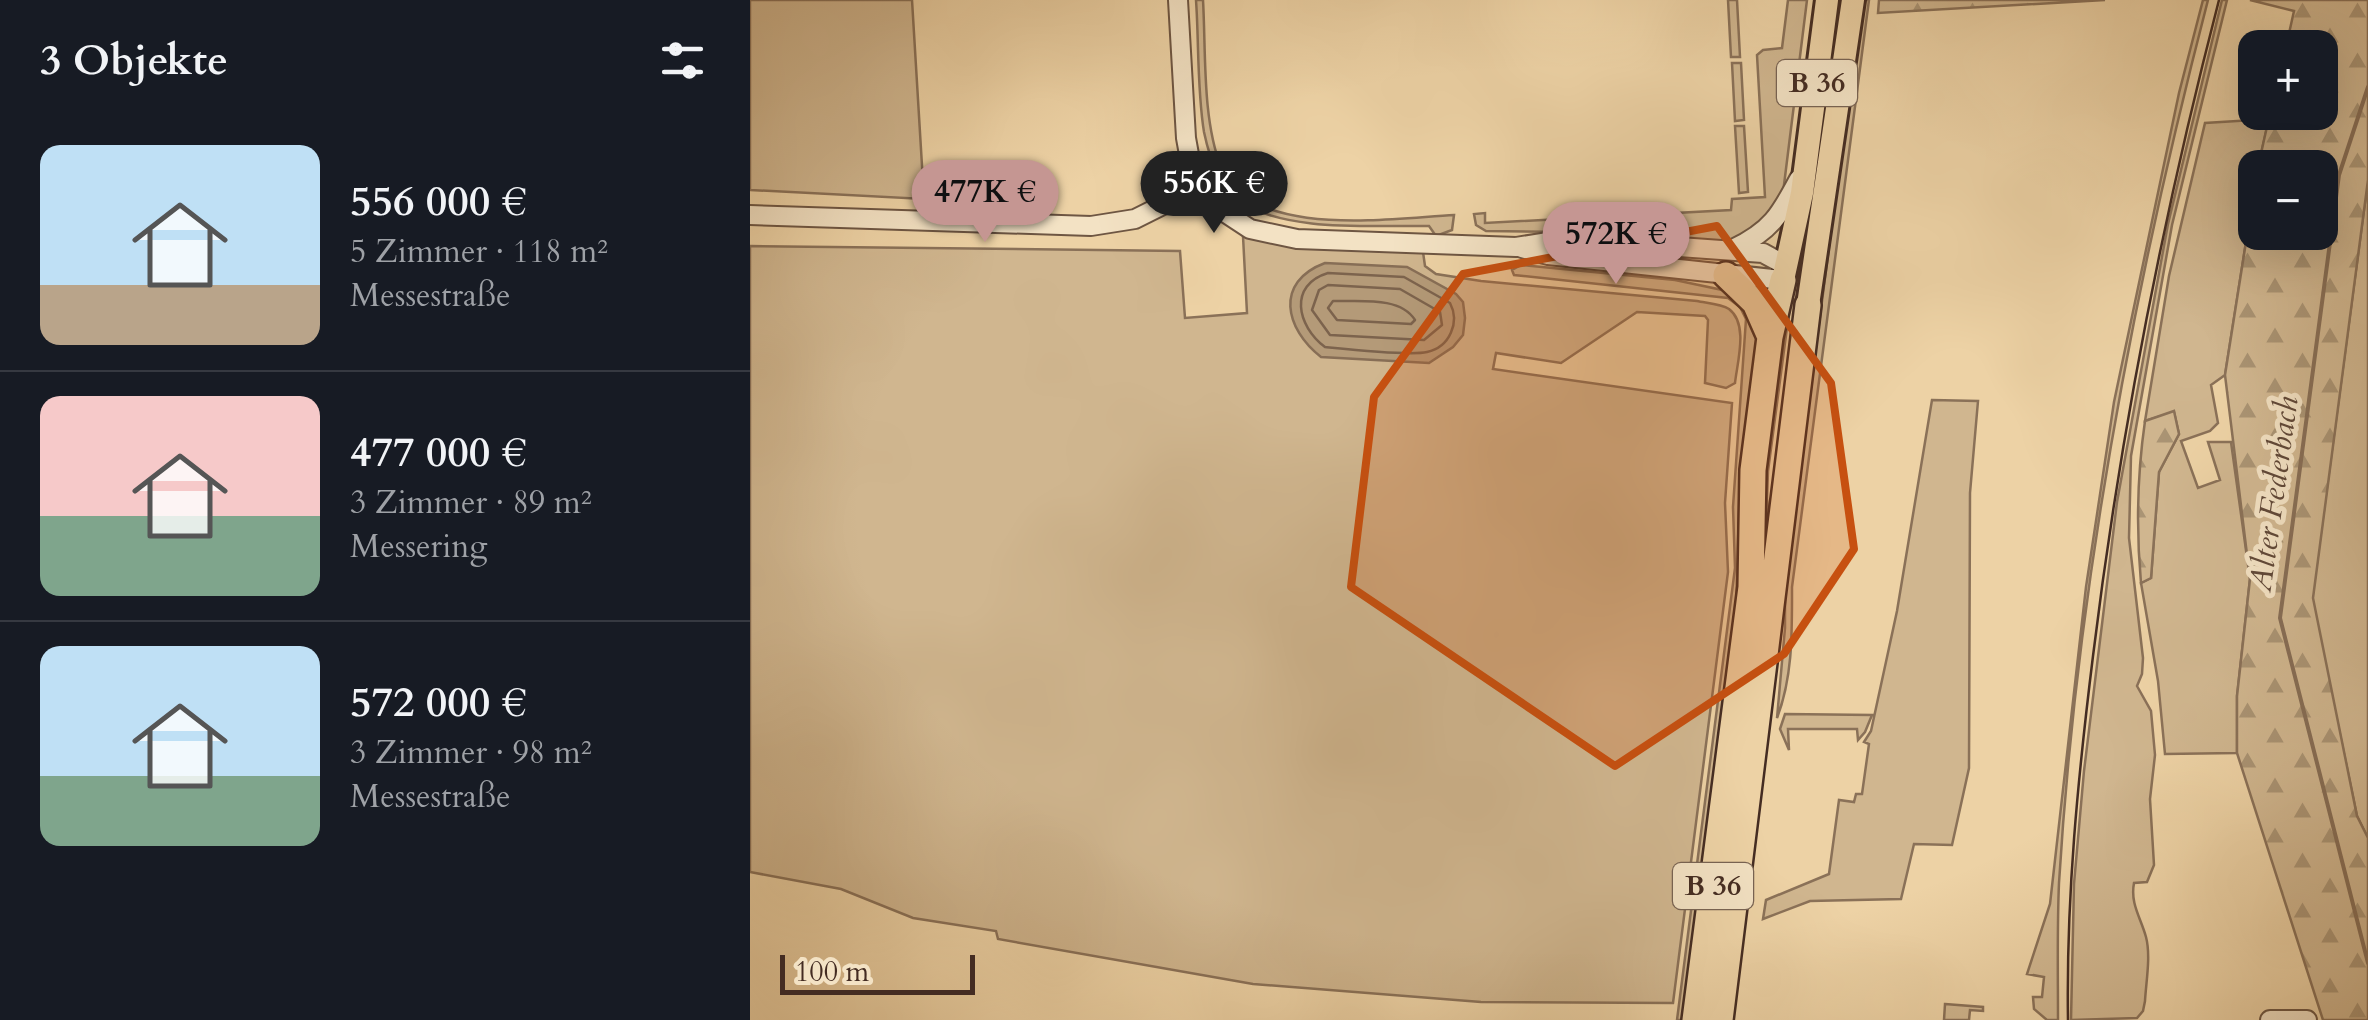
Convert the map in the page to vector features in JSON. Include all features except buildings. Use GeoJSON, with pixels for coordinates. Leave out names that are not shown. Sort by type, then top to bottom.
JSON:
{"type":"FeatureCollection","features":[{"type":"Feature","properties":{"kind":"highway"},"geometry":{"type":"LineString","coordinates":[[1728,263],[1755,303],[1770,337]]}},
{"type":"Feature","properties":{"kind":"highway","name":"B 36"},"geometry":{"type":"LineString","coordinates":[[1695,1020],[1751,587],[1752,470],[1770,337],[1788,274]]}},
{"type":"Feature","properties":{"kind":"highway","name":"B 36"},"geometry":{"type":"LineString","coordinates":[[1720,1020],[1808,306]]}},
{"type":"Feature","properties":{"kind":"main road","name":"B 36"},"geometry":{"type":"LineString","coordinates":[[1788,274],[1828,0]]}},
{"type":"Feature","properties":{"kind":"main road","name":"B 36"},"geometry":{"type":"LineString","coordinates":[[1808,306],[1853,0]]}},
{"type":"Feature","properties":{"kind":"main road"},"geometry":{"type":"LineString","coordinates":[[1808,306],[1788,274],[1805,269],[1816,248]]}},
{"type":"Feature","properties":{"kind":"street"},"geometry":{"type":"LineString","coordinates":[[1178,0],[1190,160],[1212,204],[1233,221],[1268,235],[1516,246],[1548,255],[1728,263],[1788,274]]}},
{"type":"Feature","properties":{"kind":"street"},"geometry":{"type":"LineString","coordinates":[[1728,263],[1775,222],[1806,166]]}},
{"type":"Feature","properties":{"kind":"street"},"geometry":{"type":"LineString","coordinates":[[750,215],[1091,226],[1135,219],[1201,186]]}},
{"type":"Feature","properties":{"kind":"street"},"geometry":{"type":"LineString","coordinates":[[1728,263],[1763,253],[1788,274]]}},
{"type":"Feature","properties":{"kind":"street"},"geometry":{"type":"LineString","coordinates":[[2270,1020],[2306,1020]]}},
{"type":"Feature","properties":{"kind":"highlighted area"},"geometry":{"type":"Polygon","coordinates":[[[1717,226],[1831,383],[1854,549],[1784,654],[1615,766],[1351,587],[1374,397],[1463,274],[1717,226]]]}},
{"type":"Feature","properties":{"kind":"green space"},"geometry":{"type":"Polygon","coordinates":[[[750,0],[912,0],[924,199],[750,190],[750,0]]]}},
{"type":"Feature","properties":{"kind":"green space"},"geometry":{"type":"Polygon","coordinates":[[[1196,0],[1203,0],[1208,107],[1215,148],[1221,167],[1237,190],[1261,206],[1325,220],[1454,215],[1452,230],[1436,236],[1429,226],[1330,225],[1279,218],[1257,211],[1231,194],[1215,169],[1204,132],[1196,0]]]}},
{"type":"Feature","properties":{"kind":"green space"},"geometry":{"type":"Polygon","coordinates":[[[1728,0],[1737,0],[1740,57],[1731,57],[1728,0]]]}},
{"type":"Feature","properties":{"kind":"green space"},"geometry":{"type":"Polygon","coordinates":[[[1788,0],[1807,0],[1783,193],[1768,219],[1735,239],[1717,242],[1486,231],[1476,225],[1474,214],[1485,213],[1485,223],[1731,210],[1732,199],[1765,197],[1757,55],[1763,50],[1782,48],[1788,0]]]}},
{"type":"Feature","properties":{"kind":"green space"},"geometry":{"type":"Polygon","coordinates":[[[1861,0],[1869,0],[1792,587],[1789,670],[1777,718],[1785,587],[1861,0]]]}},
{"type":"Feature","properties":{"kind":"green space"},"geometry":{"type":"Polygon","coordinates":[[[1879,0],[2105,0],[1878,13],[1879,0]]]}},
{"type":"Feature","properties":{"kind":"green space"},"geometry":{"type":"Polygon","coordinates":[[[2203,0],[2208,0],[2133,328],[2094,549],[2067,771],[2059,883],[2058,1020],[2047,1020],[2034,1009],[2033,997],[2042,997],[2044,977],[2027,974],[2050,904],[2086,587],[2114,402],[2179,93],[2203,0]]]}},
{"type":"Feature","properties":{"kind":"green space"},"geometry":{"type":"Polygon","coordinates":[[[2222,0],[2227,0],[2172,225],[2131,456],[2129,538],[2143,658],[2137,686],[2151,711],[2155,755],[2150,799],[2154,865],[2147,882],[2134,883],[2133,891],[2147,944],[2145,1001],[2137,1018],[2071,1020],[2074,884],[2084,771],[2117,502],[2168,224],[2222,0]]]}},
{"type":"Feature","properties":{"kind":"green space"},"geometry":{"type":"Polygon","coordinates":[[[2250,0],[2368,0],[2368,180],[2313,598],[2357,816],[2368,838],[2368,1020],[2323,1020],[2237,753],[2237,696],[2250,579],[2225,375],[2245,250],[2338,250],[2338,150],[2262,150],[2266,130],[2338,130],[2338,30],[2290,30],[2294,11],[2250,0]]]}},
{"type":"Feature","properties":{"kind":"green space"},"geometry":{"type":"Polygon","coordinates":[[[1732,63],[1741,63],[1744,120],[1735,121],[1732,63]]]}},
{"type":"Feature","properties":{"kind":"green space"},"geometry":{"type":"Polygon","coordinates":[[[2238,121],[2238,130],[2266,130],[2262,150],[2238,150],[2238,250],[2245,250],[2225,375],[2211,385],[2218,423],[2210,431],[2181,441],[2198,488],[2220,480],[2208,442],[2231,442],[2250,579],[2237,696],[2237,753],[2165,754],[2158,681],[2141,583],[2151,578],[2159,472],[2179,434],[2174,412],[2145,421],[2169,276],[2205,123],[2238,121]]]}},
{"type":"Feature","properties":{"kind":"green space"},"geometry":{"type":"Polygon","coordinates":[[[1735,126],[1744,126],[1748,192],[1739,193],[1735,126]]]}},
{"type":"Feature","properties":{"kind":"green space"},"geometry":{"type":"Polygon","coordinates":[[[2368,180],[2368,838],[2357,816],[2312,600],[2368,180]]]}},
{"type":"Feature","properties":{"kind":"green space"},"geometry":{"type":"Polygon","coordinates":[[[1243,236],[1277,244],[1423,252],[1425,266],[1436,274],[1697,301],[1726,307],[1735,316],[1739,324],[1739,355],[1735,383],[1726,388],[1705,383],[1705,316],[1637,312],[1561,363],[1496,353],[1493,369],[1732,403],[1725,503],[1728,572],[1673,1003],[1481,1002],[1253,984],[998,939],[996,931],[913,918],[841,889],[750,872],[750,246],[1180,251],[1185,318],[1247,313],[1243,236]]]}},
{"type":"Feature","properties":{"kind":"green space"},"geometry":{"type":"Polygon","coordinates":[[[1521,265],[1675,280],[1727,291],[1756,323],[1740,477],[1736,608],[1684,1020],[1677,1020],[1735,568],[1733,507],[1746,319],[1740,307],[1728,298],[1514,275],[1512,270],[1521,265]]]}},
{"type":"Feature","properties":{"kind":"green space"},"geometry":{"type":"Polygon","coordinates":[[[1790,305],[1768,471],[1772,541],[1712,1020],[1707,1020],[1763,490],[1782,337],[1790,305]]]}},
{"type":"Feature","properties":{"kind":"green space"},"geometry":{"type":"Polygon","coordinates":[[[1932,400],[1978,401],[1970,493],[1969,768],[1952,845],[1914,844],[1901,899],[1810,901],[1763,919],[1766,900],[1829,874],[1839,800],[1854,802],[1856,794],[1862,794],[1869,744],[1864,742],[1871,731],[1897,611],[1932,400]]]}},
{"type":"Feature","properties":{"kind":"green space"},"geometry":{"type":"Polygon","coordinates":[[[2174,411],[2179,434],[2159,472],[2151,578],[2141,583],[2138,502],[2145,421],[2174,411]]]}},
{"type":"Feature","properties":{"kind":"green space"},"geometry":{"type":"Polygon","coordinates":[[[1785,714],[1872,715],[1858,740],[1857,729],[1788,729],[1789,750],[1780,729],[1785,714]]]}},
{"type":"Feature","properties":{"kind":"green space"},"geometry":{"type":"Polygon","coordinates":[[[1945,1004],[1983,1007],[1983,1011],[1970,1010],[1969,1020],[1944,1020],[1945,1004]]]}},
{"type":"Feature","properties":{"kind":"water"},"geometry":{"type":"Polygon","coordinates":[[[1325,263],[1407,267],[1456,294],[1463,302],[1463,335],[1429,363],[1321,357],[1299,333],[1290,307],[1298,282],[1325,263]]]}},
{"type":"Feature","properties":{"kind":"waterway","name":"Alter Federbach"},"geometry":{"type":"LineString","coordinates":[[2368,87],[2339,175],[2280,618],[2368,963]]}},
{"type":"Feature","properties":{"kind":"tram line"},"geometry":{"type":"LineString","coordinates":[[2068,1020],[2074,838],[2116,491],[2179,163],[2219,0]]}}]}
